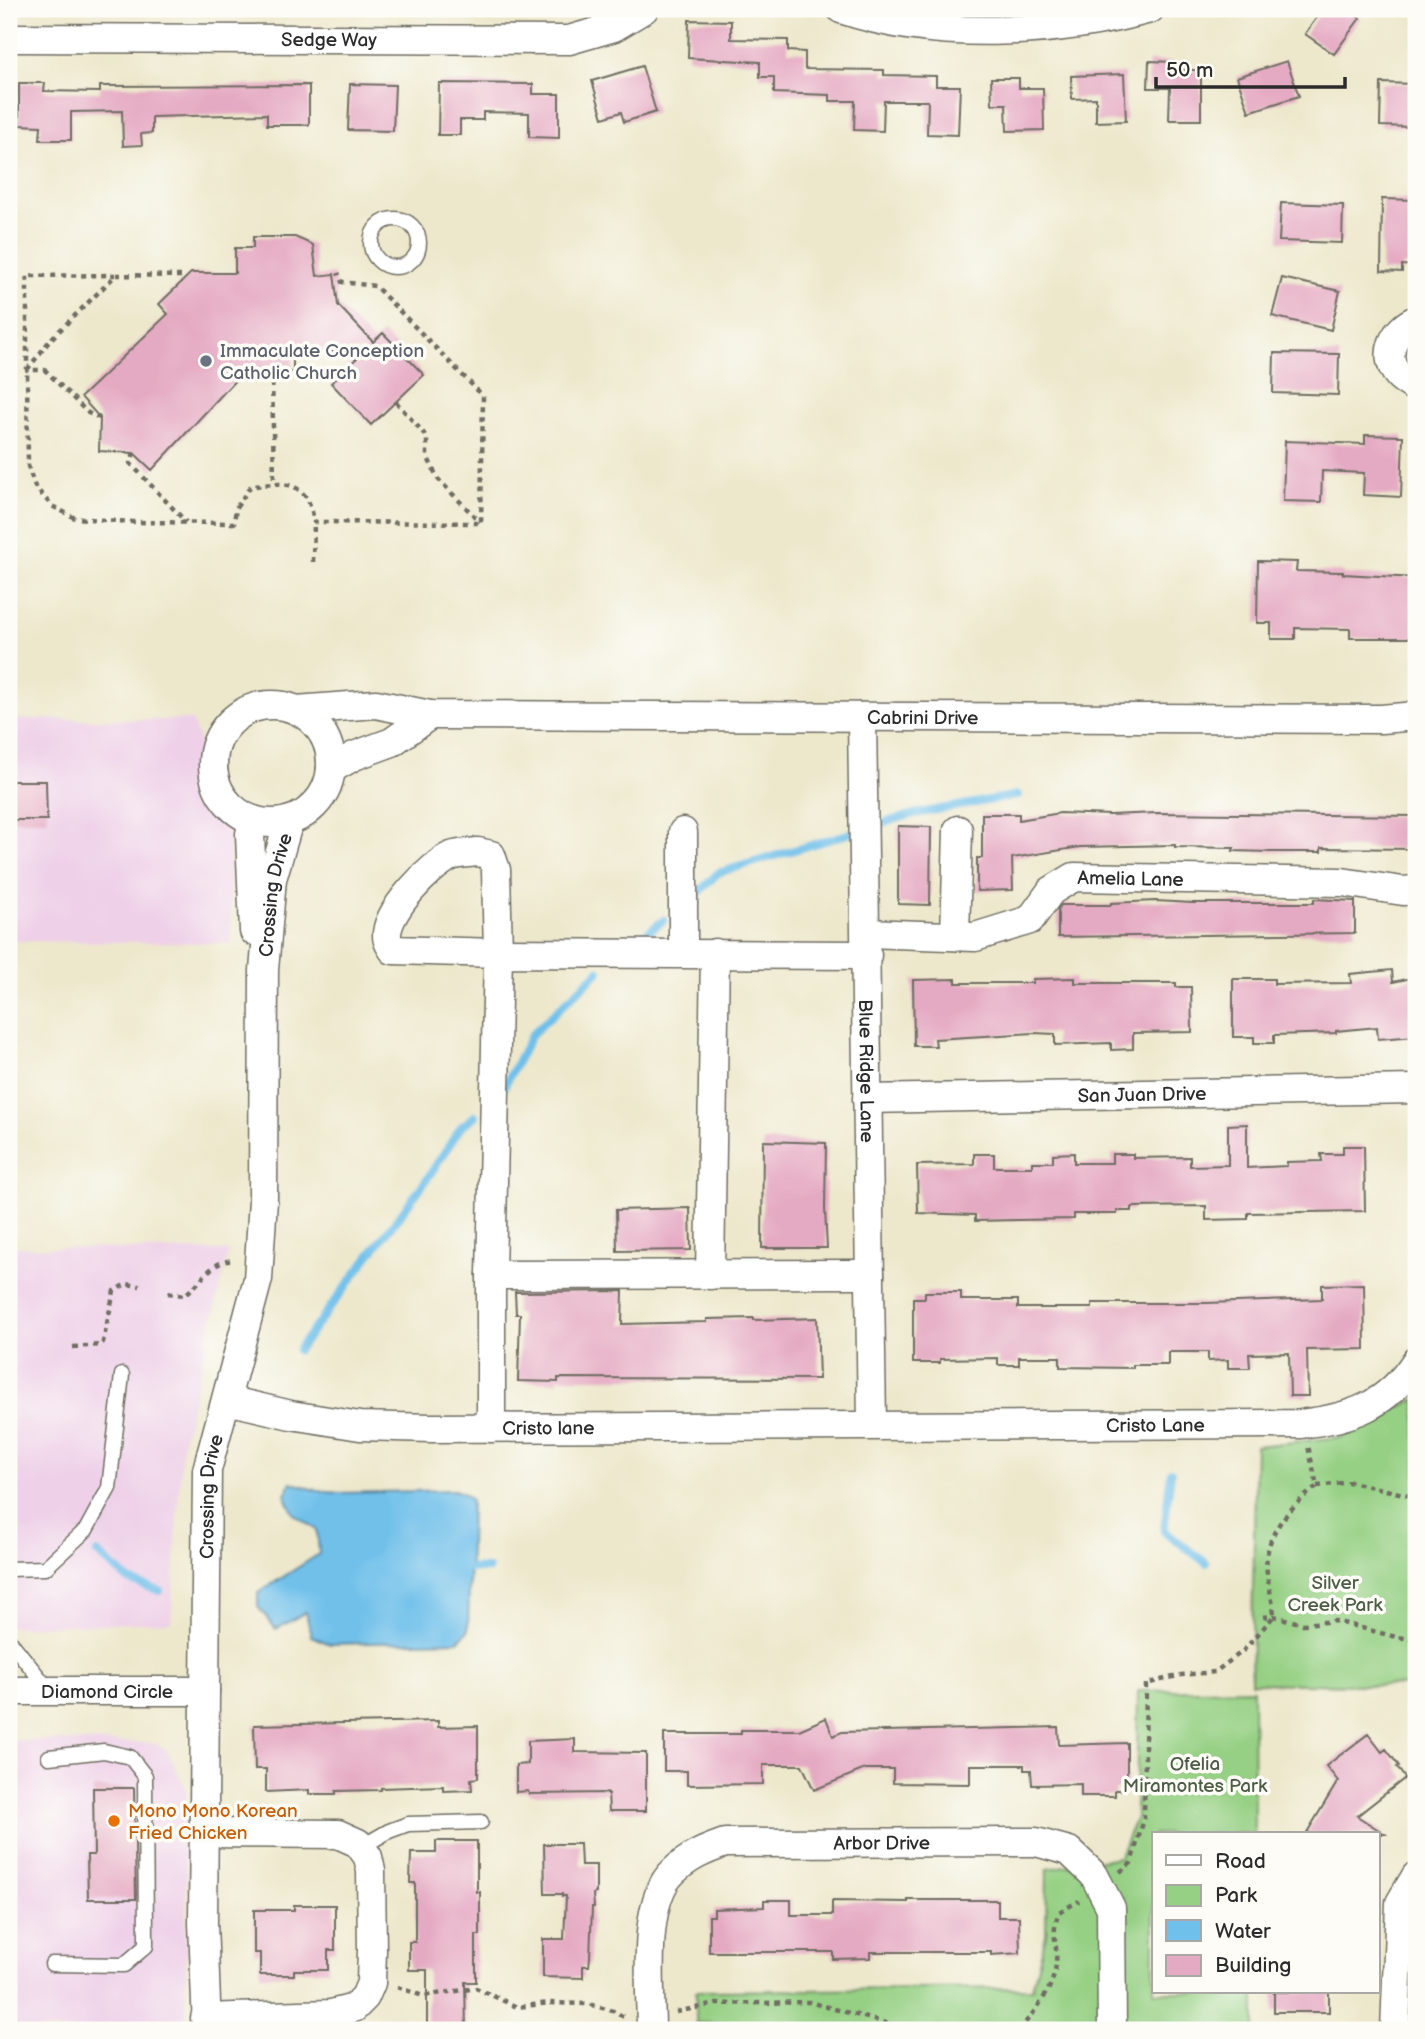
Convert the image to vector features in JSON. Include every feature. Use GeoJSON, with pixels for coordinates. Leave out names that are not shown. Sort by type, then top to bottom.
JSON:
{"type":"FeatureCollection","features":[{"type":"Feature","properties":{"kind":"street","name":"Sedge Way"},"geometry":{"type":"LineString","coordinates":[[9,38],[569,40],[614,27],[644,9]]}},
{"type":"Feature","properties":{"kind":"street"},"geometry":{"type":"LineString","coordinates":[[841,9],[865,17],[937,29],[1027,30],[1116,18],[1150,9]]}},
{"type":"Feature","properties":{"kind":"street"},"geometry":{"type":"LineString","coordinates":[[1416,320],[1401,328],[1393,341],[1391,353],[1392,366],[1398,376],[1416,388]]}},
{"type":"Feature","properties":{"kind":"street","name":"Cabrini Drive"},"geometry":{"type":"LineString","coordinates":[[296,710],[376,704],[430,715],[1381,719],[1416,716]]}},
{"type":"Feature","properties":{"kind":"street","name":"Crossing Drive"},"geometry":{"type":"LineString","coordinates":[[296,710],[278,705],[257,706],[239,715],[225,729],[215,746],[213,764],[216,782],[224,799],[237,812],[253,820],[271,823],[289,821],[305,813],[318,801],[327,786],[331,769]]}},
{"type":"Feature","properties":{"kind":"street"},"geometry":{"type":"LineString","coordinates":[[296,710],[311,719],[323,734],[330,751],[331,769],[354,756],[392,742],[430,715]]}},
{"type":"Feature","properties":{"kind":"street","name":"Blue Ridge Lane"},"geometry":{"type":"LineString","coordinates":[[862,717],[872,1425]]}},
{"type":"Feature","properties":{"kind":"street","name":"Crossing Drive"},"geometry":{"type":"LineString","coordinates":[[253,820],[250,834],[254,943],[264,970]]}},
{"type":"Feature","properties":{"kind":"street","name":"Crossing Drive"},"geometry":{"type":"LineString","coordinates":[[206,2024],[204,1833],[208,1470],[258,1279],[263,1200],[264,970],[272,879],[289,821]]}},
{"type":"Feature","properties":{"kind":"street"},"geometry":{"type":"LineString","coordinates":[[955,936],[958,830]]}},
{"type":"Feature","properties":{"kind":"street"},"geometry":{"type":"LineString","coordinates":[[683,832],[683,954]]}},
{"type":"Feature","properties":{"kind":"street","name":"Amelia Lane"},"geometry":{"type":"LineString","coordinates":[[498,953],[496,870],[491,855],[478,852],[451,856],[424,877],[400,904],[387,931],[386,940],[393,950],[498,953],[715,954],[955,936],[975,937],[1031,919],[1051,891],[1074,877],[1330,881],[1416,890]]}},
{"type":"Feature","properties":{"kind":"street"},"geometry":{"type":"LineString","coordinates":[[491,1427],[491,1275],[498,953]]}},
{"type":"Feature","properties":{"kind":"street"},"geometry":{"type":"LineString","coordinates":[[710,1275],[715,954]]}},
{"type":"Feature","properties":{"kind":"street","name":"San Juan Drive"},"geometry":{"type":"LineString","coordinates":[[867,1099],[1416,1089]]}},
{"type":"Feature","properties":{"kind":"street"},"geometry":{"type":"LineString","coordinates":[[491,1275],[870,1274]]}},
{"type":"Feature","properties":{"kind":"street","name":"Cristo Lane"},"geometry":{"type":"LineString","coordinates":[[872,1425],[1307,1423],[1340,1418],[1371,1407],[1404,1380],[1416,1361]]}},
{"type":"Feature","properties":{"kind":"street","name":"Cristo lane"},"geometry":{"type":"LineString","coordinates":[[226,1400],[291,1415],[360,1426],[872,1425]]}},
{"type":"Feature","properties":{"kind":"street","name":"Diamond Circle"},"geometry":{"type":"LineString","coordinates":[[9,1691],[205,1691]]}},
{"type":"Feature","properties":{"kind":"street"},"geometry":{"type":"LineString","coordinates":[[204,1833],[338,1834],[358,1843],[368,1857],[371,1871],[371,1983],[365,1997],[354,2008],[331,2014],[206,2024]]}},
{"type":"Feature","properties":{"kind":"street","name":"Arbor Drive"},"geometry":{"type":"LineString","coordinates":[[651,2030],[650,1930],[656,1897],[671,1873],[696,1853],[725,1843],[1036,1842],[1069,1851],[1094,1875],[1111,1908],[1112,2030]]}},
{"type":"Feature","properties":{"kind":"street"},"geometry":{"type":"LineString","coordinates":[[1395,2030],[1400,1903],[1416,1876]]}},
{"type":"Feature","properties":{"kind":"lane"},"geometry":{"type":"LineString","coordinates":[[9,1569],[45,1568],[86,1530],[109,1488],[122,1375]]}},
{"type":"Feature","properties":{"kind":"lane"},"geometry":{"type":"LineString","coordinates":[[9,1640],[50,1691]]}},
{"type":"Feature","properties":{"kind":"lane"},"geometry":{"type":"LineString","coordinates":[[49,1757],[104,1751],[130,1757],[145,1776],[146,1946],[124,1965],[52,1964]]}},
{"type":"Feature","properties":{"kind":"lane"},"geometry":{"type":"LineString","coordinates":[[361,1847],[408,1824],[481,1822]]}},
{"type":"Feature","properties":{"kind":"path"},"geometry":{"type":"LineString","coordinates":[[338,273],[342,282],[375,286],[483,396],[481,523]]}},
{"type":"Feature","properties":{"kind":"path"},"geometry":{"type":"LineString","coordinates":[[26,370],[51,339],[116,275]]}},
{"type":"Feature","properties":{"kind":"path"},"geometry":{"type":"LineString","coordinates":[[181,276],[27,276],[29,466],[35,487],[52,506],[75,519],[234,523],[236,508],[250,487],[274,482],[289,484],[304,492],[312,510],[313,562]]}},
{"type":"Feature","properties":{"kind":"path"},"geometry":{"type":"LineString","coordinates":[[26,370],[45,370],[88,413],[100,418]]}},
{"type":"Feature","properties":{"kind":"path"},"geometry":{"type":"LineString","coordinates":[[272,373],[274,482]]}},
{"type":"Feature","properties":{"kind":"path"},"geometry":{"type":"LineString","coordinates":[[396,402],[426,438],[426,456],[438,480],[481,523]]}},
{"type":"Feature","properties":{"kind":"path"},"geometry":{"type":"LineString","coordinates":[[134,453],[130,463],[187,523]]}},
{"type":"Feature","properties":{"kind":"path"},"geometry":{"type":"LineString","coordinates":[[314,522],[481,523]]}},
{"type":"Feature","properties":{"kind":"path"},"geometry":{"type":"LineString","coordinates":[[168,1293],[184,1295],[194,1288],[215,1264],[234,1260]]}},
{"type":"Feature","properties":{"kind":"path"},"geometry":{"type":"LineString","coordinates":[[73,1348],[101,1345],[114,1291],[125,1284],[140,1286]]}},
{"type":"Feature","properties":{"kind":"path"},"geometry":{"type":"LineString","coordinates":[[1307,1423],[1309,1454],[1317,1486]]}},
{"type":"Feature","properties":{"kind":"path"},"geometry":{"type":"LineString","coordinates":[[1019,2030],[1035,2012],[1051,1985],[1056,1962],[1053,1928],[1059,1912],[1101,1889],[1130,1863],[1144,1819],[1146,1684],[1181,1675],[1215,1672],[1243,1651],[1274,1615],[1267,1556],[1277,1525],[1317,1486],[1350,1482],[1416,1497]]}},
{"type":"Feature","properties":{"kind":"path"},"geometry":{"type":"LineString","coordinates":[[1263,1617],[1274,1615],[1303,1624],[1335,1620],[1391,1636],[1416,1640]]}},
{"type":"Feature","properties":{"kind":"path"},"geometry":{"type":"LineString","coordinates":[[371,1983],[392,1986],[423,1996],[476,1988],[517,2007],[550,2003],[588,2004],[624,2017]]}},
{"type":"Feature","properties":{"kind":"path"},"geometry":{"type":"LineString","coordinates":[[676,2012],[716,2004],[809,2002],[893,2025],[902,2030]]}},
{"type":"Feature","properties":{"kind":"shaded area"},"geometry":{"type":"Polygon","coordinates":[[[9,719],[192,720],[229,826],[231,943],[9,941],[9,719]]]}},
{"type":"Feature","properties":{"kind":"shaded area"},"geometry":{"type":"Polygon","coordinates":[[[9,1247],[229,1251],[182,1444],[171,1622],[9,1627],[9,1247]]]}},
{"type":"Feature","properties":{"kind":"shaded area"},"geometry":{"type":"Polygon","coordinates":[[[9,1740],[157,1743],[167,1751],[186,1789],[186,2030],[9,2030],[9,1740]]]}},
{"type":"Feature","properties":{"kind":"green space","name":"Silver Creek Park"},"geometry":{"type":"Polygon","coordinates":[[[1416,1399],[1416,1686],[1251,1683],[1256,1446],[1342,1437],[1416,1399]]]}},
{"type":"Feature","properties":{"kind":"green space","name":"Ofelia Miramontes Park"},"geometry":{"type":"Polygon","coordinates":[[[1253,1689],[1254,1832],[1152,1832],[1152,1994],[1255,1994],[1255,2030],[801,2030],[801,2026],[696,2023],[696,1991],[1032,1988],[1046,1935],[1047,1869],[1119,1857],[1136,1818],[1138,1691],[1253,1689]]]}},
{"type":"Feature","properties":{"kind":"water"},"geometry":{"type":"Polygon","coordinates":[[[291,1482],[318,1491],[339,1493],[454,1490],[463,1493],[471,1501],[468,1631],[458,1641],[330,1644],[311,1636],[306,1612],[276,1629],[258,1607],[258,1593],[319,1554],[317,1530],[294,1514],[285,1495],[291,1482]]]}},
{"type":"Feature","properties":{"kind":"building"},"geometry":{"type":"Polygon","coordinates":[[[1323,9],[1346,9],[1360,18],[1334,54],[1305,34],[1323,9]]]}},
{"type":"Feature","properties":{"kind":"building"},"geometry":{"type":"Polygon","coordinates":[[[689,20],[731,21],[731,39],[788,40],[788,51],[805,52],[805,69],[884,70],[884,75],[936,76],[936,86],[960,86],[958,135],[927,134],[928,101],[884,101],[883,131],[854,130],[855,101],[830,101],[830,95],[774,93],[774,77],[760,77],[760,62],[688,58],[689,20]]]}},
{"type":"Feature","properties":{"kind":"building"},"geometry":{"type":"Polygon","coordinates":[[[1149,61],[1174,62],[1174,70],[1201,70],[1201,120],[1169,120],[1170,88],[1148,88],[1149,61]]]}},
{"type":"Feature","properties":{"kind":"building"},"geometry":{"type":"Polygon","coordinates":[[[1287,61],[1299,96],[1249,112],[1237,77],[1287,61]]]}},
{"type":"Feature","properties":{"kind":"building"},"geometry":{"type":"Polygon","coordinates":[[[642,66],[656,112],[624,122],[621,112],[603,118],[592,81],[642,66]]]}},
{"type":"Feature","properties":{"kind":"building"},"geometry":{"type":"Polygon","coordinates":[[[1124,74],[1126,121],[1096,122],[1096,98],[1072,99],[1071,76],[1124,74]]]}},
{"type":"Feature","properties":{"kind":"building"},"geometry":{"type":"Polygon","coordinates":[[[991,78],[1019,78],[1019,88],[1043,88],[1044,130],[1007,131],[1006,104],[992,104],[991,78]]]}},
{"type":"Feature","properties":{"kind":"building"},"geometry":{"type":"Polygon","coordinates":[[[19,83],[45,83],[44,91],[100,92],[100,86],[309,85],[309,125],[267,125],[267,114],[152,117],[152,133],[141,134],[142,145],[123,146],[122,111],[71,112],[71,140],[40,140],[41,126],[19,125],[19,83]]]}},
{"type":"Feature","properties":{"kind":"building"},"geometry":{"type":"Polygon","coordinates":[[[439,83],[533,84],[533,94],[559,94],[559,138],[529,137],[529,113],[483,112],[483,120],[460,120],[460,135],[438,135],[439,83]]]}},
{"type":"Feature","properties":{"kind":"building"},"geometry":{"type":"Polygon","coordinates":[[[1381,83],[1416,84],[1416,110],[1412,110],[1412,127],[1380,126],[1381,83]]]}},
{"type":"Feature","properties":{"kind":"building"},"geometry":{"type":"Polygon","coordinates":[[[350,84],[395,85],[393,131],[348,130],[350,84]]]}},
{"type":"Feature","properties":{"kind":"building"},"geometry":{"type":"Polygon","coordinates":[[[1382,199],[1416,200],[1416,266],[1402,265],[1402,272],[1381,271],[1382,199]]]}},
{"type":"Feature","properties":{"kind":"building"},"geometry":{"type":"Polygon","coordinates":[[[1281,203],[1343,205],[1342,243],[1279,241],[1281,203]]]}},
{"type":"Feature","properties":{"kind":"building","name":"Immaculate Conception Catholic Church"},"geometry":{"type":"Polygon","coordinates":[[[253,237],[295,237],[313,245],[317,276],[334,274],[338,305],[373,342],[383,333],[424,375],[371,425],[331,383],[364,351],[293,353],[293,372],[241,374],[152,470],[134,453],[99,451],[100,418],[81,397],[168,314],[159,304],[191,273],[235,273],[235,248],[253,248],[253,237]]]}},
{"type":"Feature","properties":{"kind":"building"},"geometry":{"type":"Polygon","coordinates":[[[1282,278],[1340,291],[1331,330],[1272,316],[1282,278]]]}},
{"type":"Feature","properties":{"kind":"building"},"geometry":{"type":"Polygon","coordinates":[[[1274,353],[1339,354],[1338,395],[1273,393],[1274,353]]]}},
{"type":"Feature","properties":{"kind":"building"},"geometry":{"type":"Polygon","coordinates":[[[1365,435],[1403,436],[1401,497],[1363,495],[1364,473],[1322,471],[1321,502],[1283,501],[1285,441],[1365,444],[1365,435]]]}},
{"type":"Feature","properties":{"kind":"building"},"geometry":{"type":"Polygon","coordinates":[[[1258,561],[1297,562],[1296,571],[1416,578],[1416,638],[1350,638],[1350,629],[1295,628],[1295,639],[1271,639],[1271,623],[1257,623],[1258,561]]]}},
{"type":"Feature","properties":{"kind":"building"},"geometry":{"type":"Polygon","coordinates":[[[9,781],[46,781],[47,820],[9,820],[9,781]]]}},
{"type":"Feature","properties":{"kind":"building"},"geometry":{"type":"Polygon","coordinates":[[[1060,813],[1416,816],[1416,849],[1321,848],[1321,852],[1271,852],[1175,845],[1080,847],[1012,858],[1013,890],[977,891],[977,858],[982,858],[982,814],[1019,814],[1019,820],[1060,813]]]}},
{"type":"Feature","properties":{"kind":"building"},"geometry":{"type":"Polygon","coordinates":[[[898,826],[931,827],[930,905],[898,904],[898,826]]]}},
{"type":"Feature","properties":{"kind":"building"},"geometry":{"type":"Polygon","coordinates":[[[1314,899],[1355,901],[1355,933],[1058,937],[1058,909],[1061,905],[1111,905],[1156,901],[1314,903],[1314,899]]]}},
{"type":"Feature","properties":{"kind":"building"},"geometry":{"type":"Polygon","coordinates":[[[1392,970],[1393,982],[1416,977],[1416,1036],[1378,1039],[1377,1027],[1336,1033],[1274,1035],[1274,1043],[1254,1043],[1254,1037],[1233,1037],[1233,979],[1274,979],[1274,984],[1351,983],[1350,974],[1392,970]]]}},
{"type":"Feature","properties":{"kind":"building"},"geometry":{"type":"Polygon","coordinates":[[[1075,978],[1075,983],[1176,983],[1176,987],[1191,987],[1192,1032],[1133,1033],[1133,1049],[1111,1050],[1111,1043],[1055,1045],[1055,1034],[1034,1033],[935,1039],[936,1046],[914,1046],[913,980],[1033,983],[1033,979],[1075,978]]]}},
{"type":"Feature","properties":{"kind":"building"},"geometry":{"type":"Polygon","coordinates":[[[1247,1124],[1247,1168],[1287,1166],[1287,1162],[1322,1161],[1321,1154],[1343,1154],[1343,1146],[1364,1146],[1365,1211],[1248,1213],[1248,1219],[1206,1220],[1206,1206],[1132,1207],[1132,1211],[1117,1211],[1117,1214],[1074,1214],[1074,1219],[975,1221],[975,1215],[918,1213],[917,1165],[974,1164],[974,1154],[994,1154],[994,1167],[1032,1167],[1032,1162],[1053,1162],[1053,1154],[1074,1153],[1074,1163],[1112,1163],[1112,1154],[1133,1154],[1133,1158],[1190,1157],[1190,1166],[1228,1165],[1228,1125],[1247,1124]]]}},
{"type":"Feature","properties":{"kind":"building"},"geometry":{"type":"Polygon","coordinates":[[[763,1141],[826,1143],[827,1248],[762,1248],[763,1141]]]}},
{"type":"Feature","properties":{"kind":"building"},"geometry":{"type":"Polygon","coordinates":[[[690,1208],[691,1250],[617,1251],[616,1210],[690,1208]]]}},
{"type":"Feature","properties":{"kind":"building"},"geometry":{"type":"Polygon","coordinates":[[[1364,1284],[1365,1349],[1307,1350],[1308,1396],[1290,1396],[1289,1353],[1249,1354],[1250,1368],[1228,1368],[1228,1360],[1208,1361],[1208,1352],[1168,1352],[1168,1365],[1133,1365],[1133,1368],[1060,1367],[1060,1357],[1019,1357],[1019,1365],[998,1365],[998,1358],[940,1359],[940,1363],[913,1363],[913,1298],[925,1298],[925,1292],[961,1292],[961,1300],[1018,1300],[1018,1308],[1092,1308],[1092,1303],[1322,1299],[1322,1285],[1364,1284]]]}},
{"type":"Feature","properties":{"kind":"building"},"geometry":{"type":"Polygon","coordinates":[[[623,1291],[622,1324],[707,1322],[707,1319],[817,1318],[819,1379],[558,1378],[558,1382],[518,1381],[520,1314],[516,1314],[515,1292],[623,1291]]]}},
{"type":"Feature","properties":{"kind":"building"},"geometry":{"type":"Polygon","coordinates":[[[826,1718],[833,1736],[842,1732],[1058,1727],[1059,1745],[1127,1743],[1127,1790],[1115,1790],[1115,1796],[1081,1796],[1081,1784],[1032,1785],[1031,1770],[1024,1770],[1024,1765],[970,1765],[970,1784],[893,1783],[893,1769],[865,1769],[814,1790],[802,1765],[763,1765],[763,1784],[687,1785],[687,1771],[664,1771],[664,1734],[741,1734],[741,1730],[799,1730],[826,1718]]]}},
{"type":"Feature","properties":{"kind":"building"},"geometry":{"type":"Polygon","coordinates":[[[438,1721],[438,1727],[478,1726],[478,1778],[471,1779],[472,1790],[443,1791],[443,1786],[336,1791],[336,1794],[309,1794],[309,1790],[266,1792],[266,1769],[255,1769],[254,1725],[438,1721]]]}},
{"type":"Feature","properties":{"kind":"building"},"geometry":{"type":"Polygon","coordinates":[[[1368,1734],[1382,1752],[1386,1749],[1405,1778],[1357,1816],[1385,1834],[1307,1832],[1338,1781],[1326,1766],[1368,1734]]]}},
{"type":"Feature","properties":{"kind":"building"},"geometry":{"type":"Polygon","coordinates":[[[575,1739],[575,1752],[646,1753],[646,1811],[609,1811],[608,1793],[516,1792],[516,1765],[528,1764],[528,1741],[575,1739]]]}},
{"type":"Feature","properties":{"kind":"building","name":"Mono Mono Korean Fried Chicken"},"geometry":{"type":"Polygon","coordinates":[[[93,1788],[134,1788],[136,1899],[88,1899],[87,1855],[94,1855],[93,1788]]]}},
{"type":"Feature","properties":{"kind":"building"},"geometry":{"type":"Polygon","coordinates":[[[436,1841],[477,1841],[480,1935],[476,1935],[476,1982],[465,1982],[466,2030],[427,2030],[427,1970],[409,1970],[409,1942],[415,1942],[415,1883],[410,1883],[411,1853],[436,1853],[436,1841]]]}},
{"type":"Feature","properties":{"kind":"building"},"geometry":{"type":"Polygon","coordinates":[[[544,1844],[580,1844],[581,1865],[596,1865],[589,1966],[583,1966],[583,1978],[543,1977],[543,1939],[564,1939],[566,1896],[545,1894],[544,1844]]]}},
{"type":"Feature","properties":{"kind":"building"},"geometry":{"type":"Polygon","coordinates":[[[764,1900],[791,1900],[791,1915],[832,1915],[832,1901],[998,1900],[998,1917],[1019,1917],[1020,1953],[991,1955],[991,1952],[870,1952],[870,1958],[833,1959],[833,1952],[709,1952],[709,1916],[714,1916],[714,1909],[764,1907],[764,1900]]]}},
{"type":"Feature","properties":{"kind":"building"},"geometry":{"type":"Polygon","coordinates":[[[294,1905],[335,1905],[335,1950],[328,1950],[328,1970],[294,1970],[294,1975],[260,1975],[260,1953],[254,1953],[254,1910],[294,1910],[294,1905]]]}},
{"type":"Feature","properties":{"kind":"building"},"geometry":{"type":"Polygon","coordinates":[[[1274,1994],[1329,1994],[1329,2012],[1274,2012],[1274,1994]]]}},
{"type":"Feature","properties":{"kind":"waterway"},"geometry":{"type":"LineString","coordinates":[[876,825],[914,814],[1018,795]]}},
{"type":"Feature","properties":{"kind":"waterway"},"geometry":{"type":"LineString","coordinates":[[694,897],[718,873],[851,833]]}},
{"type":"Feature","properties":{"kind":"waterway"},"geometry":{"type":"LineString","coordinates":[[644,935],[664,920]]}},
{"type":"Feature","properties":{"kind":"waterway"},"geometry":{"type":"LineString","coordinates":[[504,1087],[532,1034],[599,971]]}},
{"type":"Feature","properties":{"kind":"waterway"},"geometry":{"type":"LineString","coordinates":[[298,1350],[425,1182],[461,1127],[475,1116]]}},
{"type":"Feature","properties":{"kind":"waterway"},"geometry":{"type":"LineString","coordinates":[[1171,1472],[1164,1531],[1206,1563]]}},
{"type":"Feature","properties":{"kind":"waterway"},"geometry":{"type":"LineString","coordinates":[[97,1553],[130,1581],[160,1591]]}},
{"type":"Feature","properties":{"kind":"waterway"},"geometry":{"type":"LineString","coordinates":[[460,1568],[488,1569]]}},
{"type":"Feature","properties":{"kind":"place","name":"Immaculate Conception Catholic Church"},"geometry":{"type":"Point","coordinates":[206,361]}},
{"type":"Feature","properties":{"kind":"place","name":"Mono Mono Korean Fried Chicken"},"geometry":{"type":"Point","coordinates":[114,1821]}}]}
